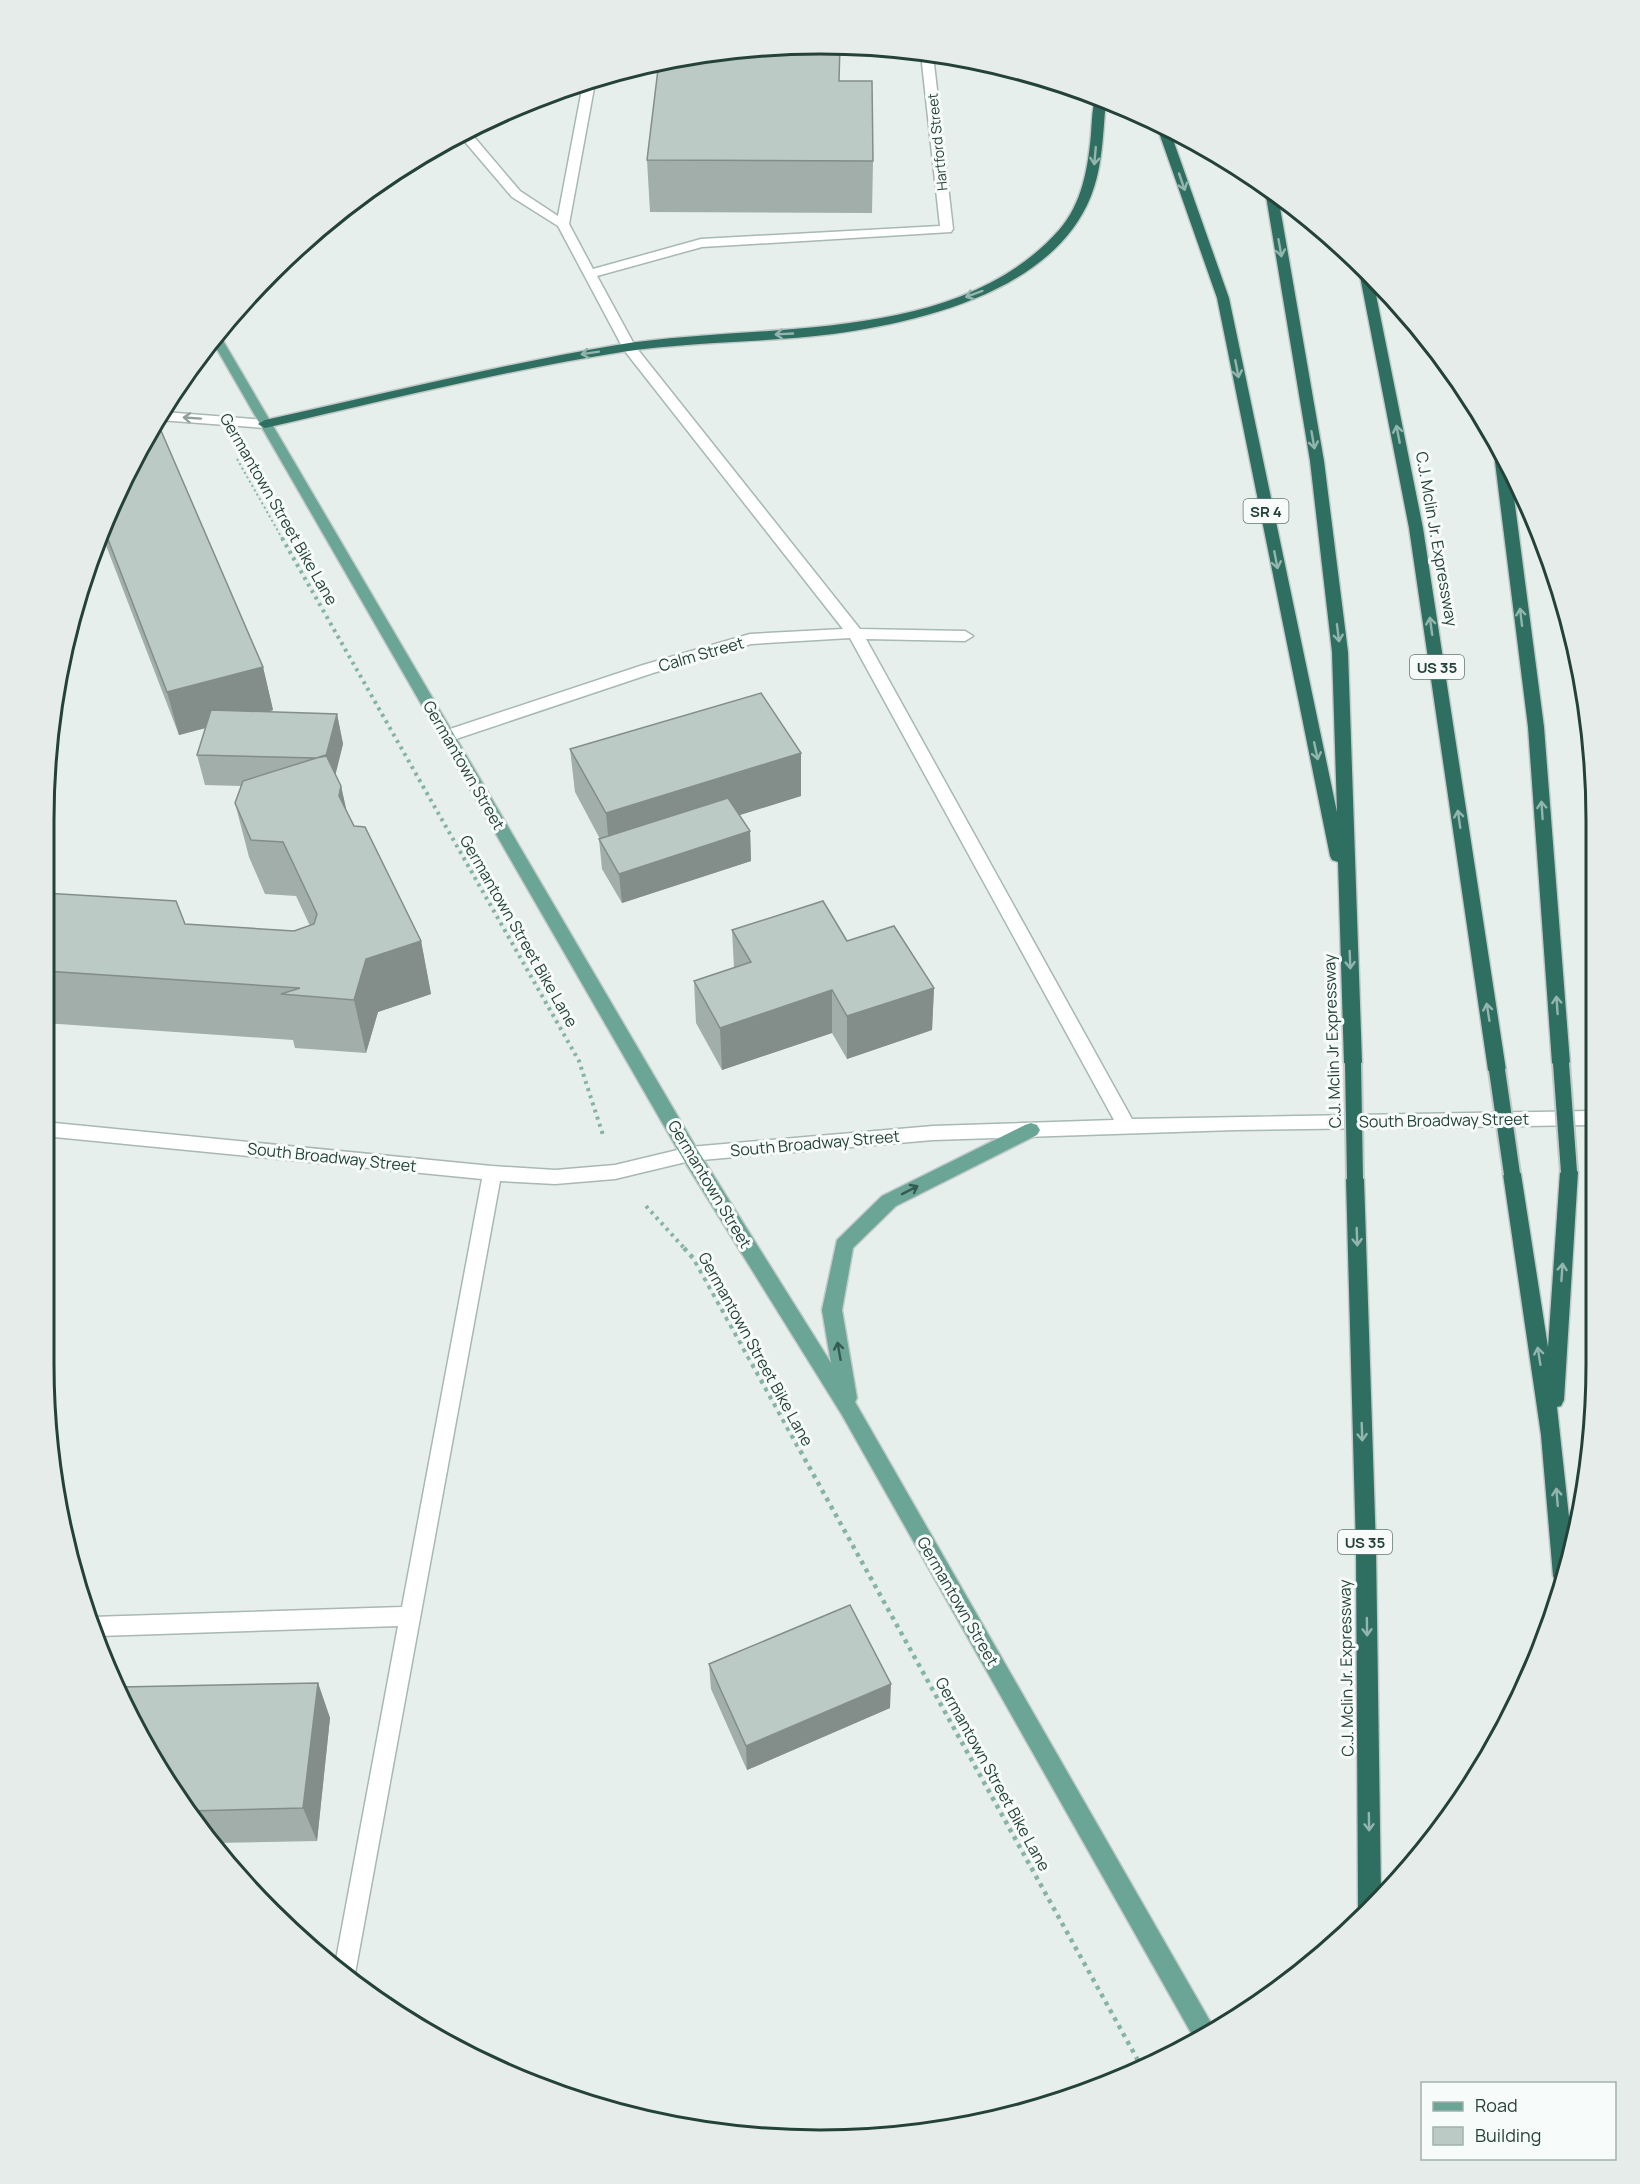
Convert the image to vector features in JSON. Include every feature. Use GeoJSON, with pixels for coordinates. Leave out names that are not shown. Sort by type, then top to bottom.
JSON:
{"type":"FeatureCollection","features":[{"type":"Feature","properties":{"kind":"highway"},"geometry":{"type":"LineString","coordinates":[[265,424],[550,360],[629,347],[731,336],[813,332],[866,325],[931,310],[990,288],[1023,269],[1051,247],[1072,223],[1090,188],[1099,107]]}},
{"type":"Feature","properties":{"kind":"highway","name":"SR 4"},"geometry":{"type":"LineString","coordinates":[[1167,137],[1223,298],[1348,902]]}},
{"type":"Feature","properties":{"kind":"highway","name":"US 35"},"geometry":{"type":"LineString","coordinates":[[1273,203],[1317,461],[1340,652],[1348,902]]}},
{"type":"Feature","properties":{"kind":"highway","name":"C.J. Mclin Jr. Expressway"},"geometry":{"type":"LineString","coordinates":[[1368,284],[1416,528],[1551,1435]]}},
{"type":"Feature","properties":{"kind":"highway"},"geometry":{"type":"LineString","coordinates":[[1504,475],[1536,727],[1569,1172],[1551,1435]]}},
{"type":"Feature","properties":{"kind":"highway","name":"C.J. Mclin Jr Expressway"},"geometry":{"type":"LineString","coordinates":[[1348,902],[1355,1179]]}},
{"type":"Feature","properties":{"kind":"highway","name":"C.J. Mclin Jr. Expressway"},"geometry":{"type":"LineString","coordinates":[[1355,1179],[1366,1549],[1370,1897]]}},
{"type":"Feature","properties":{"kind":"highway","name":"US 35"},"geometry":{"type":"LineString","coordinates":[[1551,1435],[1562,1553]]}},
{"type":"Feature","properties":{"kind":"main road","name":"Germantown Street"},"geometry":{"type":"LineString","coordinates":[[220,344],[690,1154],[849,1409],[1201,2028]]}},
{"type":"Feature","properties":{"kind":"main road"},"geometry":{"type":"LineString","coordinates":[[849,1409],[832,1310],[844,1245],[889,1201],[1031,1130]]}},
{"type":"Feature","properties":{"kind":"street","name":"Hartford Street"},"geometry":{"type":"LineString","coordinates":[[589,274],[701,243],[947,230],[928,62]]}},
{"type":"Feature","properties":{"kind":"street"},"geometry":{"type":"LineString","coordinates":[[563,224],[587,91]]}},
{"type":"Feature","properties":{"kind":"street"},"geometry":{"type":"LineString","coordinates":[[469,139],[516,194],[563,224],[629,347],[855,633],[1125,1126]]}},
{"type":"Feature","properties":{"kind":"street"},"geometry":{"type":"LineString","coordinates":[[169,417],[265,424]]}},
{"type":"Feature","properties":{"kind":"street","name":"Calm Street"},"geometry":{"type":"LineString","coordinates":[[447,736],[648,669],[750,639],[855,633],[965,636]]}},
{"type":"Feature","properties":{"kind":"street","name":"South Broadway Street"},"geometry":{"type":"LineString","coordinates":[[54,1130],[492,1173],[555,1177],[615,1172],[690,1154],[933,1132],[1125,1126],[1586,1118]]}},
{"type":"Feature","properties":{"kind":"street"},"geometry":{"type":"LineString","coordinates":[[346,1966],[492,1173]]}},
{"type":"Feature","properties":{"kind":"street"},"geometry":{"type":"LineString","coordinates":[[101,1626],[411,1616]]}},
{"type":"Feature","properties":{"kind":"path","name":"Germantown Street Bike Lane"},"geometry":{"type":"LineString","coordinates":[[215,420],[579,1062],[615,1172],[694,1259],[1138,2061]]}},
{"type":"Feature","properties":{"kind":"building"},"geometry":{"type":"Polygon","coordinates":[[[840,55],[839,81],[872,81],[873,161],[647,160],[658,72],[720,61],[770,56],[840,55]]]}},
{"type":"Feature","properties":{"kind":"building"},"geometry":{"type":"Polygon","coordinates":[[[161,430],[263,667],[167,692],[108,539],[133,481],[161,430]]]}},
{"type":"Feature","properties":{"kind":"building"},"geometry":{"type":"Polygon","coordinates":[[[761,693],[801,753],[606,813],[570,749],[761,693]]]}},
{"type":"Feature","properties":{"kind":"building"},"geometry":{"type":"Polygon","coordinates":[[[211,710],[337,714],[326,756],[316,758],[197,755],[211,710]]]}},
{"type":"Feature","properties":{"kind":"building"},"geometry":{"type":"Polygon","coordinates":[[[326,755],[341,786],[339,796],[354,826],[365,827],[421,941],[366,959],[354,1000],[281,994],[300,988],[54,972],[54,894],[176,901],[185,924],[294,931],[314,924],[317,914],[283,842],[251,840],[235,803],[243,781],[326,755]]]}},
{"type":"Feature","properties":{"kind":"building"},"geometry":{"type":"Polygon","coordinates":[[[728,798],[750,831],[619,874],[599,839],[728,798]]]}},
{"type":"Feature","properties":{"kind":"building"},"geometry":{"type":"Polygon","coordinates":[[[823,901],[847,941],[894,926],[934,988],[847,1016],[832,990],[720,1028],[694,981],[751,962],[732,930],[823,901]]]}},
{"type":"Feature","properties":{"kind":"building"},"geometry":{"type":"Polygon","coordinates":[[[850,1605],[891,1684],[746,1746],[709,1664],[850,1605]]]}},
{"type":"Feature","properties":{"kind":"building"},"geometry":{"type":"Polygon","coordinates":[[[318,1683],[303,1808],[198,1811],[157,1747],[126,1687],[318,1683]]]}}]}
